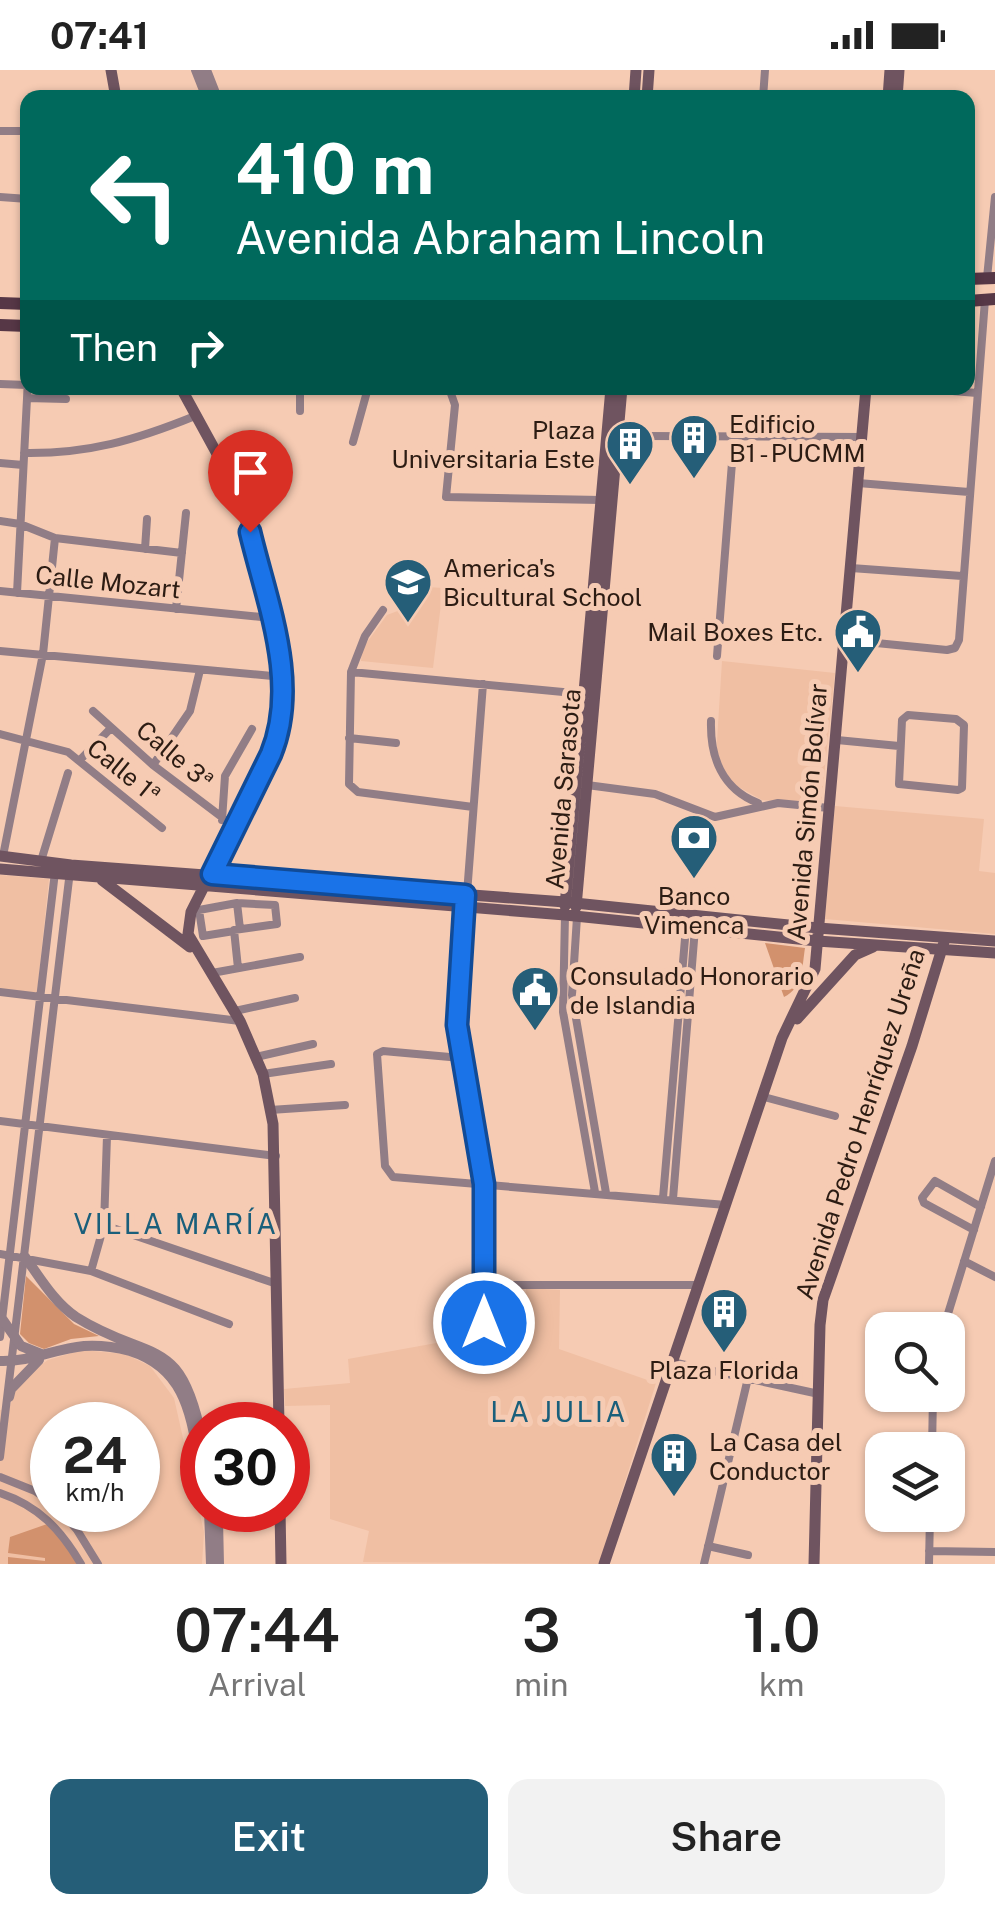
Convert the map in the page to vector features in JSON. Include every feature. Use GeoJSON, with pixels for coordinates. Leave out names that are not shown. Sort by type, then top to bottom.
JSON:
{"type":"FeatureCollection","features":[{"type":"Feature","properties":{"kind":"main road"},"geometry":{"type":"LineString","coordinates":[[184,395],[246,513],[285,698],[278,737],[191,912],[188,928],[197,953],[238,1016],[262,1074],[270,1110],[276,1156],[279,1402]]}},
{"type":"Feature","properties":{"kind":"main road","name":"Avenida Sarasota"},"geometry":{"type":"LineString","coordinates":[[571,909],[610,395]]}},
{"type":"Feature","properties":{"kind":"main road","name":"Avenida Sarasota"},"geometry":{"type":"LineString","coordinates":[[594,634],[621,435],[622,395]]}},
{"type":"Feature","properties":{"kind":"main road","name":"Avenida Simón Bolívar"},"geometry":{"type":"LineString","coordinates":[[604,1564],[782,1038],[813,979],[866,395]]}},
{"type":"Feature","properties":{"kind":"main road","name":"Avenida Sarasota"},"geometry":{"type":"LineString","coordinates":[[571,909],[587,786],[589,694]]}},
{"type":"Feature","properties":{"kind":"main road"},"geometry":{"type":"LineString","coordinates":[[1,860],[70,870],[212,874],[465,901]]}},
{"type":"Feature","properties":{"kind":"main road"},"geometry":{"type":"LineString","coordinates":[[1,860],[41,860],[56,869]]}},
{"type":"Feature","properties":{"kind":"main road"},"geometry":{"type":"LineString","coordinates":[[70,870],[98,877],[204,886],[571,909],[944,943],[995,953]]}},
{"type":"Feature","properties":{"kind":"main road"},"geometry":{"type":"LineString","coordinates":[[98,877],[197,953]]}},
{"type":"Feature","properties":{"kind":"main road"},"geometry":{"type":"LineString","coordinates":[[818,934],[882,946]]}},
{"type":"Feature","properties":{"kind":"main road"},"geometry":{"type":"LineString","coordinates":[[782,1038],[863,950],[995,941]]}},
{"type":"Feature","properties":{"kind":"main road","name":"Avenida Pedro Henríquez Ureña"},"geometry":{"type":"LineString","coordinates":[[814,1564],[820,1325],[828,1281],[912,1046],[944,943]]}},
{"type":"Feature","properties":{"kind":"main road"},"geometry":{"type":"LineString","coordinates":[[280,1532],[281,1564]]}},
{"type":"Feature","properties":{"kind":"street"},"geometry":{"type":"LineString","coordinates":[[991,278],[995,197]]}},
{"type":"Feature","properties":{"kind":"street"},"geometry":{"type":"LineString","coordinates":[[846,640],[947,650],[955,648],[959,640],[976,393],[990,300]]}},
{"type":"Feature","properties":{"kind":"street"},"geometry":{"type":"LineString","coordinates":[[300,395],[300,411]]}},
{"type":"Feature","properties":{"kind":"street"},"geometry":{"type":"LineString","coordinates":[[353,442],[366,395]]}},
{"type":"Feature","properties":{"kind":"street"},"geometry":{"type":"LineString","coordinates":[[451,395],[455,405],[446,497],[601,500]]}},
{"type":"Feature","properties":{"kind":"street"},"geometry":{"type":"LineString","coordinates":[[17,593],[27,398],[66,399]]}},
{"type":"Feature","properties":{"kind":"street"},"geometry":{"type":"LineString","coordinates":[[24,452],[68,454],[138,439],[195,416]]}},
{"type":"Feature","properties":{"kind":"street"},"geometry":{"type":"LineString","coordinates":[[644,436],[863,437]]}},
{"type":"Feature","properties":{"kind":"street"},"geometry":{"type":"LineString","coordinates":[[718,656],[734,438]]}},
{"type":"Feature","properties":{"kind":"street"},"geometry":{"type":"LineString","coordinates":[[0,463],[23,465]]}},
{"type":"Feature","properties":{"kind":"street"},"geometry":{"type":"LineString","coordinates":[[858,482],[969,492]]}},
{"type":"Feature","properties":{"kind":"street"},"geometry":{"type":"LineString","coordinates":[[176,609],[186,513]]}},
{"type":"Feature","properties":{"kind":"street"},"geometry":{"type":"LineString","coordinates":[[145,549],[147,519]]}},
{"type":"Feature","properties":{"kind":"street"},"geometry":{"type":"LineString","coordinates":[[0,521],[20,524],[55,538],[182,553]]}},
{"type":"Feature","properties":{"kind":"street"},"geometry":{"type":"LineString","coordinates":[[1,860],[42,654],[55,538]]}},
{"type":"Feature","properties":{"kind":"street"},"geometry":{"type":"LineString","coordinates":[[852,568],[962,576]]}},
{"type":"Feature","properties":{"kind":"street","name":"Calle Mozart"},"geometry":{"type":"LineString","coordinates":[[0,591],[271,618]]}},
{"type":"Feature","properties":{"kind":"street"},"geometry":{"type":"LineString","coordinates":[[383,610],[365,636],[351,672],[348,780],[352,789],[473,807]]}},
{"type":"Feature","properties":{"kind":"street"},"geometry":{"type":"LineString","coordinates":[[0,651],[283,677]]}},
{"type":"Feature","properties":{"kind":"street"},"geometry":{"type":"LineString","coordinates":[[153,765],[190,711],[200,670]]}},
{"type":"Feature","properties":{"kind":"street"},"geometry":{"type":"LineString","coordinates":[[351,672],[589,694]]}},
{"type":"Feature","properties":{"kind":"street"},"geometry":{"type":"LineString","coordinates":[[482,684],[457,1025],[484,1184],[485,1362]]}},
{"type":"Feature","properties":{"kind":"street","name":"Calle 3ª"},"geometry":{"type":"LineString","coordinates":[[93,711],[153,765],[234,827]]}},
{"type":"Feature","properties":{"kind":"street"},"geometry":{"type":"LineString","coordinates":[[908,715],[961,722],[965,728],[965,784],[958,790],[899,784],[899,746],[902,720],[908,715]]}},
{"type":"Feature","properties":{"kind":"street"},"geometry":{"type":"LineString","coordinates":[[710,721],[711,750],[720,773],[747,798],[762,805]]}},
{"type":"Feature","properties":{"kind":"street"},"geometry":{"type":"LineString","coordinates":[[79,761],[111,728]]}},
{"type":"Feature","properties":{"kind":"street"},"geometry":{"type":"LineString","coordinates":[[222,820],[225,776],[252,729]]}},
{"type":"Feature","properties":{"kind":"street","name":"Calle 1ª"},"geometry":{"type":"LineString","coordinates":[[0,734],[68,752],[162,828]]}},
{"type":"Feature","properties":{"kind":"street"},"geometry":{"type":"LineString","coordinates":[[349,738],[396,744]]}},
{"type":"Feature","properties":{"kind":"street"},"geometry":{"type":"LineString","coordinates":[[837,740],[899,746]]}},
{"type":"Feature","properties":{"kind":"street"},"geometry":{"type":"LineString","coordinates":[[41,860],[68,773]]}},
{"type":"Feature","properties":{"kind":"street"},"geometry":{"type":"LineString","coordinates":[[587,786],[655,794],[715,817],[762,805],[829,808]]}},
{"type":"Feature","properties":{"kind":"street"},"geometry":{"type":"LineString","coordinates":[[0,1337],[5,1255],[26,1125],[56,869]]}},
{"type":"Feature","properties":{"kind":"street"},"geometry":{"type":"LineString","coordinates":[[0,1458],[8,1397],[6,1361],[16,1342],[70,870]]}},
{"type":"Feature","properties":{"kind":"street"},"geometry":{"type":"LineString","coordinates":[[237,903],[238,968]]}},
{"type":"Feature","properties":{"kind":"street"},"geometry":{"type":"LineString","coordinates":[[237,903],[275,905],[277,924],[203,936],[199,910],[237,903]]}},
{"type":"Feature","properties":{"kind":"street","name":"Avenida Sarasota"},"geometry":{"type":"LineString","coordinates":[[571,909],[562,994],[606,1193]]}},
{"type":"Feature","properties":{"kind":"street"},"geometry":{"type":"LineString","coordinates":[[668,1199],[691,922]]}},
{"type":"Feature","properties":{"kind":"street"},"geometry":{"type":"LineString","coordinates":[[212,973],[300,957]]}},
{"type":"Feature","properties":{"kind":"street"},"geometry":{"type":"LineString","coordinates":[[0,992],[238,1016],[295,998]]}},
{"type":"Feature","properties":{"kind":"street"},"geometry":{"type":"LineString","coordinates":[[256,1057],[313,1044]]}},
{"type":"Feature","properties":{"kind":"street"},"geometry":{"type":"LineString","coordinates":[[461,1058],[383,1051],[377,1054],[385,1166],[390,1174],[398,1178],[726,1205]]}},
{"type":"Feature","properties":{"kind":"street"},"geometry":{"type":"LineString","coordinates":[[262,1074],[331,1064]]}},
{"type":"Feature","properties":{"kind":"street"},"geometry":{"type":"LineString","coordinates":[[764,1097],[835,1116]]}},
{"type":"Feature","properties":{"kind":"street"},"geometry":{"type":"LineString","coordinates":[[270,1110],[345,1106]]}},
{"type":"Feature","properties":{"kind":"street"},"geometry":{"type":"LineString","coordinates":[[0,1121],[276,1156]]}},
{"type":"Feature","properties":{"kind":"street","name":"Avenida Sarasota"},"geometry":{"type":"LineString","coordinates":[[589,1128],[595,1192]]}},
{"type":"Feature","properties":{"kind":"street"},"geometry":{"type":"LineString","coordinates":[[92,1271],[104,1225],[107,1136]]}},
{"type":"Feature","properties":{"kind":"street"},"geometry":{"type":"LineString","coordinates":[[948,1312],[994,1167]]}},
{"type":"Feature","properties":{"kind":"street"},"geometry":{"type":"LineString","coordinates":[[974,1230],[924,1204],[922,1198],[934,1181],[981,1207]]}},
{"type":"Feature","properties":{"kind":"street"},"geometry":{"type":"LineString","coordinates":[[104,1225],[277,1284]]}},
{"type":"Feature","properties":{"kind":"street"},"geometry":{"type":"LineString","coordinates":[[5,1255],[92,1271],[230,1324]]}},
{"type":"Feature","properties":{"kind":"street"},"geometry":{"type":"LineString","coordinates":[[25,1258],[70,1313],[154,1350],[178,1370],[194,1402]]}},
{"type":"Feature","properties":{"kind":"street"},"geometry":{"type":"LineString","coordinates":[[964,1261],[995,1277]]}},
{"type":"Feature","properties":{"kind":"street"},"geometry":{"type":"LineString","coordinates":[[484,1285],[698,1285]]}},
{"type":"Feature","properties":{"kind":"street"},"geometry":{"type":"LineString","coordinates":[[3,1320],[16,1342],[46,1355]]}},
{"type":"Feature","properties":{"kind":"street"},"geometry":{"type":"LineString","coordinates":[[6,1361],[82,1346],[109,1347],[143,1356],[160,1366],[176,1382],[185,1402]]}},
{"type":"Feature","properties":{"kind":"street"},"geometry":{"type":"LineString","coordinates":[[8,1397],[18,1381],[46,1355]]}},
{"type":"Feature","properties":{"kind":"street"},"geometry":{"type":"LineString","coordinates":[[672,1362],[819,1394]]}},
{"type":"Feature","properties":{"kind":"street"},"geometry":{"type":"LineString","coordinates":[[704,1564],[748,1378]]}},
{"type":"Feature","properties":{"kind":"street"},"geometry":{"type":"LineString","coordinates":[[0,1477],[30,1489]]}},
{"type":"Feature","properties":{"kind":"street"},"geometry":{"type":"LineString","coordinates":[[0,1493],[38,1510],[82,1564]]}},
{"type":"Feature","properties":{"kind":"street"},"geometry":{"type":"LineString","coordinates":[[78,1532],[98,1564]]}},
{"type":"Feature","properties":{"kind":"street"},"geometry":{"type":"LineString","coordinates":[[211,1564],[212,1532]]}},
{"type":"Feature","properties":{"kind":"street"},"geometry":{"type":"LineString","coordinates":[[215,1532],[219,1564]]}},
{"type":"Feature","properties":{"kind":"street"},"geometry":{"type":"LineString","coordinates":[[929,1564],[930,1532]]}},
{"type":"Feature","properties":{"kind":"street"},"geometry":{"type":"LineString","coordinates":[[708,1546],[748,1555]]}},
{"type":"Feature","properties":{"kind":"street"},"geometry":{"type":"LineString","coordinates":[[929,1551],[995,1552]]}},
{"type":"Feature","properties":{"kind":"shaded area","name":"America's Bicultural School"},"geometry":{"type":"Polygon","coordinates":[[[411,586],[443,588],[433,668],[361,661],[362,649],[387,615],[408,607],[411,586]]]}},
{"type":"Feature","properties":{"kind":"shaded area"},"geometry":{"type":"Polygon","coordinates":[[[722,661],[835,673],[821,805],[762,800],[735,785],[721,770],[716,757],[722,661]]]}},
{"type":"Feature","properties":{"kind":"shaded area"},"geometry":{"type":"Polygon","coordinates":[[[835,806],[984,819],[979,871],[995,873],[995,934],[825,919],[835,806]]]}},
{"type":"Feature","properties":{"kind":"shaded area"},"geometry":{"type":"Polygon","coordinates":[[[0,875],[49,879],[37,993],[0,989],[0,875]]]}},
{"type":"Feature","properties":{"kind":"shaded area"},"geometry":{"type":"Polygon","coordinates":[[[765,943],[805,948],[798,983],[784,997],[765,943]]]}},
{"type":"Feature","properties":{"kind":"shaded area"},"geometry":{"type":"Polygon","coordinates":[[[26,1276],[74,1324],[99,1336],[71,1339],[44,1349],[29,1343],[20,1334],[26,1276]]]}},
{"type":"Feature","properties":{"kind":"shaded area"},"geometry":{"type":"Polygon","coordinates":[[[526,1288],[560,1290],[559,1349],[656,1383],[599,1564],[363,1562],[369,1531],[330,1519],[330,1405],[285,1402],[284,1389],[350,1383],[348,1359],[475,1336],[478,1366],[489,1366],[490,1337],[524,1336],[526,1288]]]}},
{"type":"Feature","properties":{"kind":"shaded area"},"geometry":{"type":"Polygon","coordinates":[[[82,1350],[125,1354],[150,1366],[174,1398],[180,1425],[180,1532],[204,1532],[202,1564],[0,1564],[0,1410],[9,1409],[16,1389],[48,1360],[82,1350]]]}},
{"type":"Feature","properties":{"kind":"shaded area"},"geometry":{"type":"Polygon","coordinates":[[[30,1530],[56,1532],[78,1564],[8,1564],[8,1557],[45,1561],[8,1553],[10,1537],[30,1530]]]}},
{"type":"Feature","properties":{"kind":"tunnel"},"geometry":{"type":"LineString","coordinates":[[625,436],[645,436]]}},
{"type":"Feature","properties":{"kind":"place","name":"Edificio B1 - PUCMM"},"geometry":{"type":"Point","coordinates":[694,480]}},
{"type":"Feature","properties":{"kind":"place","name":"Plaza Universitaria Este"},"geometry":{"type":"Point","coordinates":[630,486]}},
{"type":"Feature","properties":{"kind":"place","name":"America's Bicultural School"},"geometry":{"type":"Point","coordinates":[408,624]}},
{"type":"Feature","properties":{"kind":"place","name":"Mail Boxes Etc."},"geometry":{"type":"Point","coordinates":[858,674]}},
{"type":"Feature","properties":{"kind":"place","name":"Banco Vimenca"},"geometry":{"type":"Point","coordinates":[694,880]}},
{"type":"Feature","properties":{"kind":"place","name":"Consulado Honorario de Islandia"},"geometry":{"type":"Point","coordinates":[535,1032]}},
{"type":"Feature","properties":{"kind":"place","name":"Plaza Florida"},"geometry":{"type":"Point","coordinates":[724,1354]}},
{"type":"Feature","properties":{"kind":"place","name":"La Casa del Conductor"},"geometry":{"type":"Point","coordinates":[674,1498]}},
{"type":"Feature","properties":{"kind":"district","name":"VILLA MARÍA"},"geometry":{"type":"Point","coordinates":[176,1223]}},
{"type":"Feature","properties":{"kind":"district","name":"LA JULIA"},"geometry":{"type":"Point","coordinates":[559,1411]}},
{"type":"Feature","properties":{"kind":"route"},"geometry":{"type":"LineString","coordinates":[[250,532],[283,677],[283,717],[271,754],[212,874],[465,895],[457,1025],[484,1184],[484,1323]]}}]}
